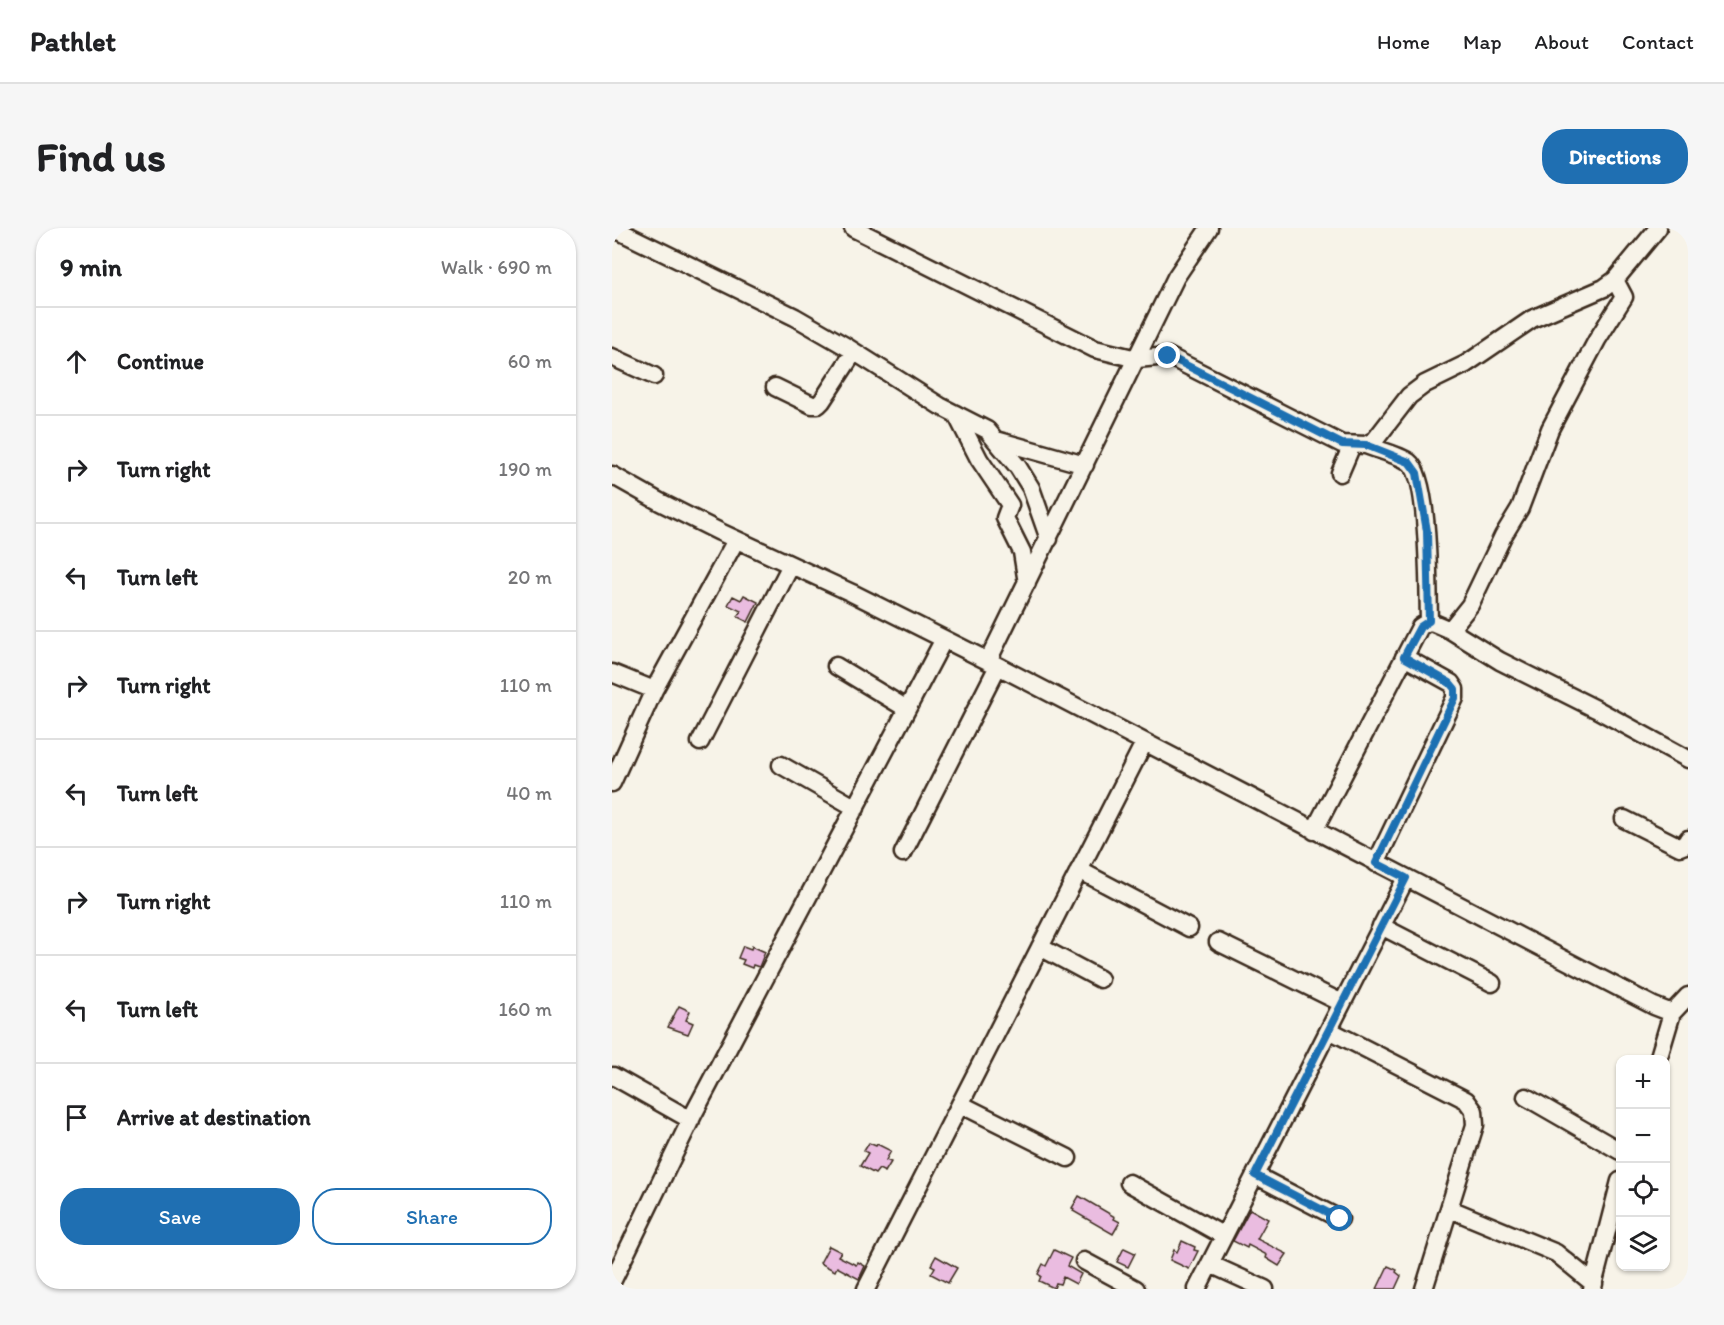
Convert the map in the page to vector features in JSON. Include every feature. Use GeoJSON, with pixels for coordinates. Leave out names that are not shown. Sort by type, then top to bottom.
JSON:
{"type":"FeatureCollection","features":[{"type":"Feature","properties":{"kind":"street"},"geometry":{"type":"LineString","coordinates":[[853,228],[1095,349],[1137,359],[1168,356],[1342,444],[1359,445],[1409,462],[1417,473],[1427,531],[1429,621]]}},
{"type":"Feature","properties":{"kind":"street"},"geometry":{"type":"LineString","coordinates":[[903,853],[993,664],[1027,583],[1176,277],[1209,228]]}},
{"type":"Feature","properties":{"kind":"street"},"geometry":{"type":"LineString","coordinates":[[1340,472],[1359,445],[1375,440],[1409,396],[1425,384],[1466,364],[1532,319],[1594,293],[1616,280],[1658,228]]}},
{"type":"Feature","properties":{"kind":"street"},"geometry":{"type":"LineString","coordinates":[[617,229],[795,317],[916,392],[987,430],[1018,467],[1031,488],[1048,539]]}},
{"type":"Feature","properties":{"kind":"street"},"geometry":{"type":"LineString","coordinates":[[1450,630],[1470,605],[1503,536],[1520,508],[1550,429],[1597,340],[1624,297],[1616,280]]}},
{"type":"Feature","properties":{"kind":"street"},"geometry":{"type":"LineString","coordinates":[[776,387],[812,405],[818,405],[854,352]]}},
{"type":"Feature","properties":{"kind":"street"},"geometry":{"type":"LineString","coordinates":[[612,357],[654,376]]}},
{"type":"Feature","properties":{"kind":"street"},"geometry":{"type":"LineString","coordinates":[[956,414],[979,459],[1010,505],[1005,518],[1022,552],[1027,583]]}},
{"type":"Feature","properties":{"kind":"street"},"geometry":{"type":"LineString","coordinates":[[996,440],[1085,465]]}},
{"type":"Feature","properties":{"kind":"street"},"geometry":{"type":"LineString","coordinates":[[612,475],[736,540],[944,639],[1654,1006],[1672,1013]]}},
{"type":"Feature","properties":{"kind":"street"},"geometry":{"type":"LineString","coordinates":[[612,783],[654,690],[736,540]]}},
{"type":"Feature","properties":{"kind":"street"},"geometry":{"type":"LineString","coordinates":[[700,742],[791,565]]}},
{"type":"Feature","properties":{"kind":"street"},"geometry":{"type":"LineString","coordinates":[[1429,621],[1450,630],[1500,661],[1596,709],[1688,759]]}},
{"type":"Feature","properties":{"kind":"street"},"geometry":{"type":"LineString","coordinates":[[1314,831],[1420,627],[1429,621]]}},
{"type":"Feature","properties":{"kind":"street"},"geometry":{"type":"LineString","coordinates":[[612,1282],[691,1120],[944,639]]}},
{"type":"Feature","properties":{"kind":"street"},"geometry":{"type":"LineString","coordinates":[[1376,863],[1455,698],[1455,689],[1450,683],[1404,657]]}},
{"type":"Feature","properties":{"kind":"street"},"geometry":{"type":"LineString","coordinates":[[836,666],[907,709]]}},
{"type":"Feature","properties":{"kind":"street"},"geometry":{"type":"LineString","coordinates":[[612,674],[654,690]]}},
{"type":"Feature","properties":{"kind":"street"},"geometry":{"type":"LineString","coordinates":[[866,1289],[1144,742]]}},
{"type":"Feature","properties":{"kind":"street"},"geometry":{"type":"LineString","coordinates":[[781,765],[855,808]]}},
{"type":"Feature","properties":{"kind":"street"},"geometry":{"type":"LineString","coordinates":[[1624,819],[1680,847],[1685,845],[1688,839]]}},
{"type":"Feature","properties":{"kind":"street"},"geometry":{"type":"LineString","coordinates":[[1079,870],[1189,928]]}},
{"type":"Feature","properties":{"kind":"street"},"geometry":{"type":"LineString","coordinates":[[1197,1289],[1406,878]]}},
{"type":"Feature","properties":{"kind":"street"},"geometry":{"type":"LineString","coordinates":[[1381,926],[1492,982]]}},
{"type":"Feature","properties":{"kind":"street"},"geometry":{"type":"LineString","coordinates":[[1218,942],[1342,1003]]}},
{"type":"Feature","properties":{"kind":"street"},"geometry":{"type":"LineString","coordinates":[[1040,947],[1100,979]]}},
{"type":"Feature","properties":{"kind":"street"},"geometry":{"type":"LineString","coordinates":[[1659,1055],[1672,1013],[1688,996]]}},
{"type":"Feature","properties":{"kind":"street"},"geometry":{"type":"LineString","coordinates":[[1329,1030],[1466,1100],[1474,1111],[1475,1125],[1424,1289]]}},
{"type":"Feature","properties":{"kind":"street"},"geometry":{"type":"LineString","coordinates":[[613,1076],[691,1120]]}},
{"type":"Feature","properties":{"kind":"street"},"geometry":{"type":"LineString","coordinates":[[1526,1097],[1616,1149]]}},
{"type":"Feature","properties":{"kind":"street"},"geometry":{"type":"LineString","coordinates":[[960,1104],[1068,1158]]}},
{"type":"Feature","properties":{"kind":"street"},"geometry":{"type":"LineString","coordinates":[[1255,1175],[1340,1219]]}},
{"type":"Feature","properties":{"kind":"street"},"geometry":{"type":"LineString","coordinates":[[1129,1183],[1224,1236]]}},
{"type":"Feature","properties":{"kind":"street"},"geometry":{"type":"LineString","coordinates":[[1450,1209],[1556,1253],[1593,1286],[1616,1197]]}},
{"type":"Feature","properties":{"kind":"street"},"geometry":{"type":"LineString","coordinates":[[1084,1262],[1136,1289]]}},
{"type":"Feature","properties":{"kind":"street"},"geometry":{"type":"LineString","coordinates":[[1210,1264],[1265,1289]]}},
{"type":"Feature","properties":{"kind":"building"},"geometry":{"type":"Polygon","coordinates":[[[744,595],[758,602],[748,622],[738,617],[741,611],[728,605],[733,596],[741,600],[744,595]]]}},
{"type":"Feature","properties":{"kind":"building"},"geometry":{"type":"Polygon","coordinates":[[[743,946],[751,949],[752,946],[765,952],[759,967],[753,965],[752,968],[742,964],[744,960],[738,958],[743,946]]]}},
{"type":"Feature","properties":{"kind":"building"},"geometry":{"type":"Polygon","coordinates":[[[679,1006],[690,1011],[686,1020],[693,1023],[688,1034],[668,1027],[679,1006]]]}},
{"type":"Feature","properties":{"kind":"building"},"geometry":{"type":"Polygon","coordinates":[[[869,1143],[891,1151],[886,1160],[891,1162],[885,1172],[879,1169],[875,1174],[860,1166],[868,1153],[864,1151],[869,1143]]]}},
{"type":"Feature","properties":{"kind":"building"},"geometry":{"type":"Polygon","coordinates":[[[1079,1196],[1120,1222],[1113,1234],[1073,1211],[1072,1208],[1079,1196]]]}},
{"type":"Feature","properties":{"kind":"building"},"geometry":{"type":"Polygon","coordinates":[[[1250,1209],[1268,1219],[1257,1239],[1287,1254],[1279,1266],[1266,1258],[1267,1255],[1248,1245],[1247,1248],[1233,1241],[1250,1209]]]}},
{"type":"Feature","properties":{"kind":"building"},"geometry":{"type":"Polygon","coordinates":[[[1182,1241],[1195,1247],[1194,1250],[1198,1251],[1189,1269],[1170,1260],[1174,1250],[1177,1252],[1182,1241]]]}},
{"type":"Feature","properties":{"kind":"building"},"geometry":{"type":"Polygon","coordinates":[[[829,1246],[841,1252],[838,1256],[856,1265],[858,1262],[865,1266],[859,1279],[837,1267],[835,1271],[820,1263],[829,1246]]]}},
{"type":"Feature","properties":{"kind":"building"},"geometry":{"type":"Polygon","coordinates":[[[1124,1248],[1135,1253],[1128,1267],[1117,1262],[1124,1248]]]}},
{"type":"Feature","properties":{"kind":"building"},"geometry":{"type":"Polygon","coordinates":[[[1054,1250],[1071,1258],[1067,1266],[1081,1274],[1076,1284],[1063,1277],[1060,1284],[1056,1283],[1054,1288],[1039,1281],[1041,1276],[1038,1274],[1043,1264],[1046,1266],[1054,1250]]]}},
{"type":"Feature","properties":{"kind":"building"},"geometry":{"type":"Polygon","coordinates":[[[936,1256],[957,1268],[948,1283],[931,1274],[935,1267],[931,1265],[936,1256]]]}},
{"type":"Feature","properties":{"kind":"building"},"geometry":{"type":"Polygon","coordinates":[[[1388,1266],[1397,1270],[1396,1272],[1401,1276],[1395,1289],[1377,1289],[1388,1266]]]}},
{"type":"Feature","properties":{"kind":"route"},"geometry":{"type":"LineString","coordinates":[[1168,356],[1342,444],[1366,445],[1409,462],[1417,473],[1427,531],[1429,621],[1420,627],[1404,657],[1450,683],[1455,689],[1455,698],[1376,863],[1406,878],[1255,1175],[1340,1219]]}}]}
